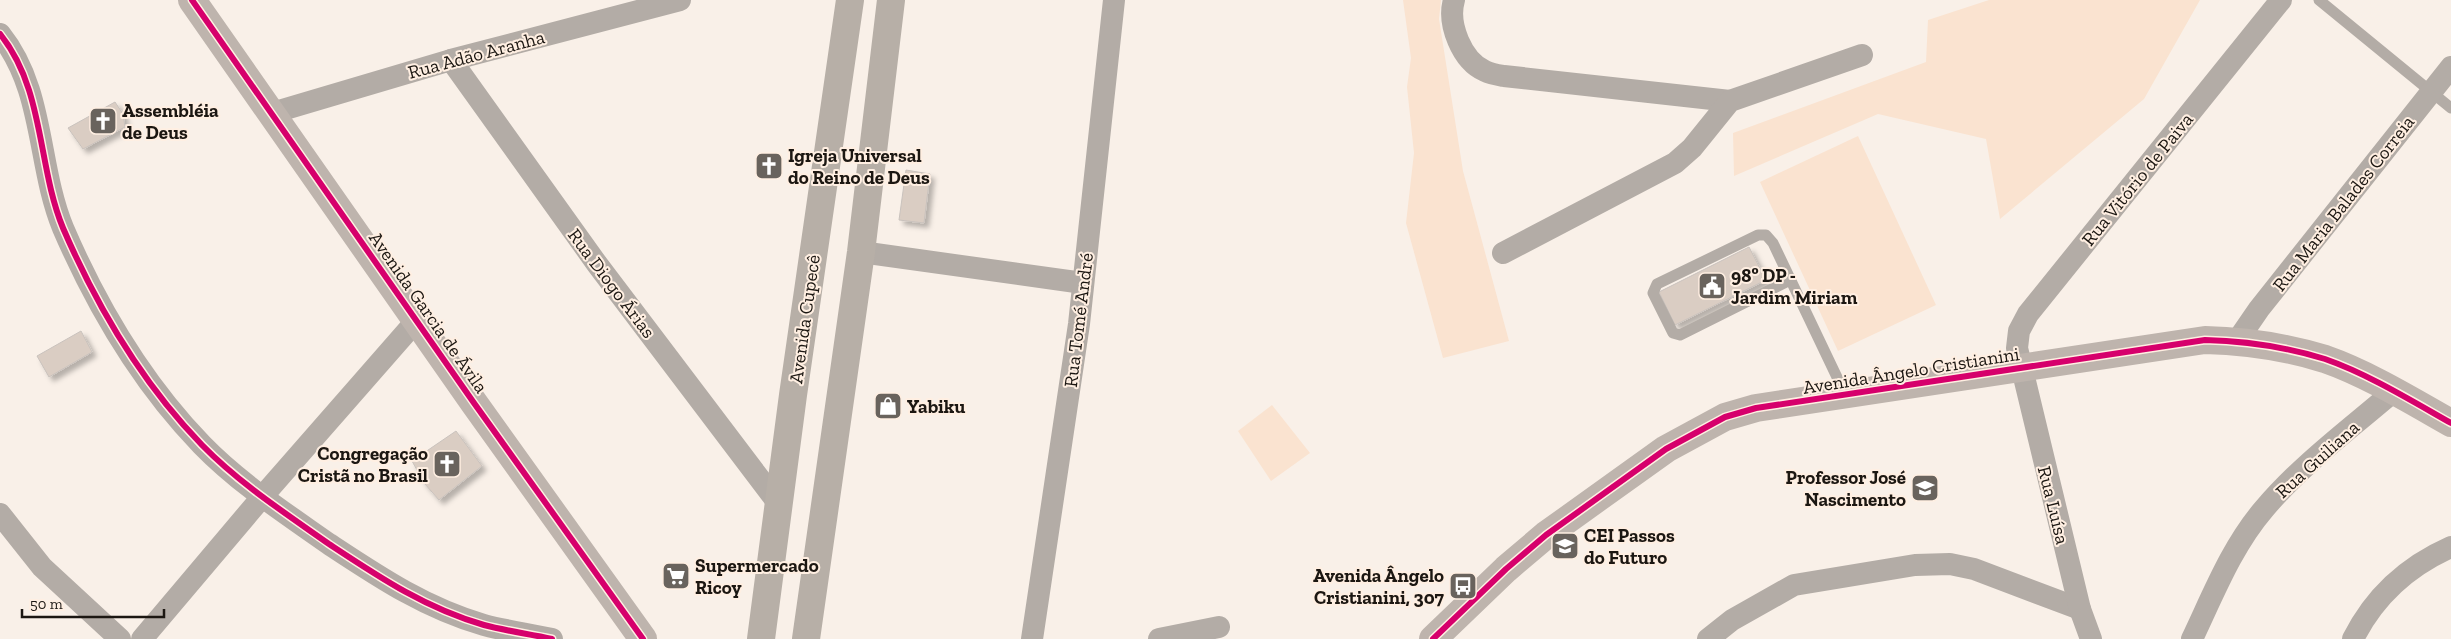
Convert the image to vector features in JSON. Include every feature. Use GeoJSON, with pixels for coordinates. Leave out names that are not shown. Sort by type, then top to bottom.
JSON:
{"type":"FeatureCollection","features":[{"type":"Feature","properties":{"kind":"main road","name":"Avenida Cupecê"},"geometry":{"type":"LineString","coordinates":[[761,639],[778,503],[850,0]]}},
{"type":"Feature","properties":{"kind":"main road"},"geometry":{"type":"LineString","coordinates":[[806,639],[861,252],[891,0]]}},
{"type":"Feature","properties":{"kind":"street","name":"Avenida Garcia de Ávila"},"geometry":{"type":"LineString","coordinates":[[192,0],[643,639]]}},
{"type":"Feature","properties":{"kind":"street","name":"Rua Adão Aranha"},"geometry":{"type":"LineString","coordinates":[[272,113],[451,60],[680,0]]}},
{"type":"Feature","properties":{"kind":"street","name":"Rua Tomé André"},"geometry":{"type":"LineString","coordinates":[[1032,639],[1074,360],[1114,0]]}},
{"type":"Feature","properties":{"kind":"street"},"geometry":{"type":"LineString","coordinates":[[1454,0],[1454,25],[1460,45],[1471,60],[1484,71],[1504,76],[1730,101],[1862,55]]}},
{"type":"Feature","properties":{"kind":"street","name":"Rua Vitório de Paiva"},"geometry":{"type":"LineString","coordinates":[[2021,369],[2017,348],[2019,331],[2028,314],[2280,1]]}},
{"type":"Feature","properties":{"kind":"street"},"geometry":{"type":"LineString","coordinates":[[0,34],[9,46],[24,76],[36,112],[48,171],[62,225],[82,270],[122,341],[159,397],[203,446],[262,497],[389,584],[438,607],[484,625],[552,639]]}},
{"type":"Feature","properties":{"kind":"street","name":"Rua Diogo Árias"},"geometry":{"type":"LineString","coordinates":[[451,60],[597,264],[778,503]]}},
{"type":"Feature","properties":{"kind":"street","name":"Rua Maria Balades Correia"},"geometry":{"type":"LineString","coordinates":[[2237,341],[2264,302],[2451,67]]}},
{"type":"Feature","properties":{"kind":"street"},"geometry":{"type":"LineString","coordinates":[[1503,253],[1674,163],[1692,148],[1730,101]]}},
{"type":"Feature","properties":{"kind":"street"},"geometry":{"type":"LineString","coordinates":[[861,252],[1083,283]]}},
{"type":"Feature","properties":{"kind":"street"},"geometry":{"type":"LineString","coordinates":[[142,639],[262,497],[417,320]]}},
{"type":"Feature","properties":{"kind":"street","name":"Avenida Ângelo Cristianini"},"geometry":{"type":"LineString","coordinates":[[1433,639],[1506,569],[1546,535],[1666,449],[1725,417],[1756,408],[2205,340],[2237,341],[2284,348],[2326,360],[2394,391],[2451,424]]}},
{"type":"Feature","properties":{"kind":"street","name":"Rua Luísa"},"geometry":{"type":"LineString","coordinates":[[2021,369],[2080,609],[2091,639]]}},
{"type":"Feature","properties":{"kind":"street","name":"Rua Guiliana"},"geometry":{"type":"LineString","coordinates":[[2192,639],[2233,555],[2263,510],[2300,469],[2394,391]]}},
{"type":"Feature","properties":{"kind":"street"},"geometry":{"type":"LineString","coordinates":[[0,514],[42,567],[120,639]]}},
{"type":"Feature","properties":{"kind":"street"},"geometry":{"type":"LineString","coordinates":[[2353,639],[2362,621],[2379,597],[2406,573],[2451,547]]}},
{"type":"Feature","properties":{"kind":"street"},"geometry":{"type":"LineString","coordinates":[[1708,639],[1732,620],[1794,584],[1915,565],[1950,564],[1974,569],[2080,609]]}},
{"type":"Feature","properties":{"kind":"street"},"geometry":{"type":"LineString","coordinates":[[1159,639],[1219,627]]}},
{"type":"Feature","properties":{"kind":"lane"},"geometry":{"type":"LineString","coordinates":[[2319,0],[2451,108]]}},
{"type":"Feature","properties":{"kind":"lane"},"geometry":{"type":"LineString","coordinates":[[1790,280],[1680,335],[1673,333],[1653,293],[1657,284],[1762,234],[1769,238],[1773,244],[1845,394]]}},
{"type":"Feature","properties":{"kind":"shaded area"},"geometry":{"type":"Polygon","coordinates":[[[1403,0],[1441,0],[1439,19],[1463,171],[1509,341],[1443,358],[1406,223],[1414,153],[1407,87],[1411,58],[1403,0]]]}},
{"type":"Feature","properties":{"kind":"shaded area"},"geometry":{"type":"Polygon","coordinates":[[[1989,0],[2200,0],[2144,99],[2000,219],[1986,139],[1878,114],[1734,176],[1733,133],[1926,62],[1928,20],[1989,0]]]}},
{"type":"Feature","properties":{"kind":"shaded area"},"geometry":{"type":"Polygon","coordinates":[[[1858,136],[1936,305],[1838,351],[1760,182],[1858,136]]]}},
{"type":"Feature","properties":{"kind":"shaded area"},"geometry":{"type":"Polygon","coordinates":[[[1272,405],[1310,453],[1271,481],[1238,431],[1272,405]]]}},
{"type":"Feature","properties":{"kind":"building","name":"Assembléia de Deus"},"geometry":{"type":"Polygon","coordinates":[[[115,102],[123,114],[125,127],[83,149],[68,128],[115,102]]]}},
{"type":"Feature","properties":{"kind":"building"},"geometry":{"type":"Polygon","coordinates":[[[906,170],[930,174],[924,223],[899,220],[906,170]]]}},
{"type":"Feature","properties":{"kind":"building","name":"98º DP - Jardim Miriam"},"geometry":{"type":"Polygon","coordinates":[[[1749,247],[1766,280],[1675,325],[1659,292],[1749,247]]]}},
{"type":"Feature","properties":{"kind":"building"},"geometry":{"type":"Polygon","coordinates":[[[81,331],[92,352],[49,377],[37,356],[81,331]]]}},
{"type":"Feature","properties":{"kind":"building","name":"Congregação Cristã no Brasil"},"geometry":{"type":"Polygon","coordinates":[[[456,431],[482,466],[439,500],[424,483],[412,461],[456,431]]]}},
{"type":"Feature","properties":{"kind":"cycle path"},"geometry":{"type":"LineString","coordinates":[[192,0],[474,403],[643,639]]}},
{"type":"Feature","properties":{"kind":"cycle path"},"geometry":{"type":"LineString","coordinates":[[0,34],[15,56],[25,79],[33,103],[55,204],[76,257],[123,343],[180,421],[216,459],[247,485],[329,544],[384,580],[422,601],[462,618],[492,627],[552,639]]}},
{"type":"Feature","properties":{"kind":"cycle path"},"geometry":{"type":"LineString","coordinates":[[1433,639],[1506,569],[1546,535],[1666,449],[1725,417],[1756,408],[2205,340],[2266,345],[2325,359],[2373,380],[2451,423]]}},
{"type":"Feature","properties":{"kind":"place","name":"Assembléia de Deus"},"geometry":{"type":"Point","coordinates":[103,121]}},
{"type":"Feature","properties":{"kind":"place","name":"Igreja Universal do Reino de Deus"},"geometry":{"type":"Point","coordinates":[769,166]}},
{"type":"Feature","properties":{"kind":"place","name":"98º DP - Jardim Miriam"},"geometry":{"type":"Point","coordinates":[1712,286]}},
{"type":"Feature","properties":{"kind":"place","name":"Yabiku"},"geometry":{"type":"Point","coordinates":[888,406]}},
{"type":"Feature","properties":{"kind":"place","name":"Congregação Cristã no Brasil"},"geometry":{"type":"Point","coordinates":[447,464]}},
{"type":"Feature","properties":{"kind":"place","name":"Professor José Nascimento"},"geometry":{"type":"Point","coordinates":[1925,488]}},
{"type":"Feature","properties":{"kind":"place","name":"CEI Passos do Futuro"},"geometry":{"type":"Point","coordinates":[1565,546]}},
{"type":"Feature","properties":{"kind":"place","name":"Supermercado Ricoy"},"geometry":{"type":"Point","coordinates":[676,576]}},
{"type":"Feature","properties":{"kind":"place","name":"Avenida Ângelo Cristianini, 307"},"geometry":{"type":"Point","coordinates":[1463,586]}}]}
